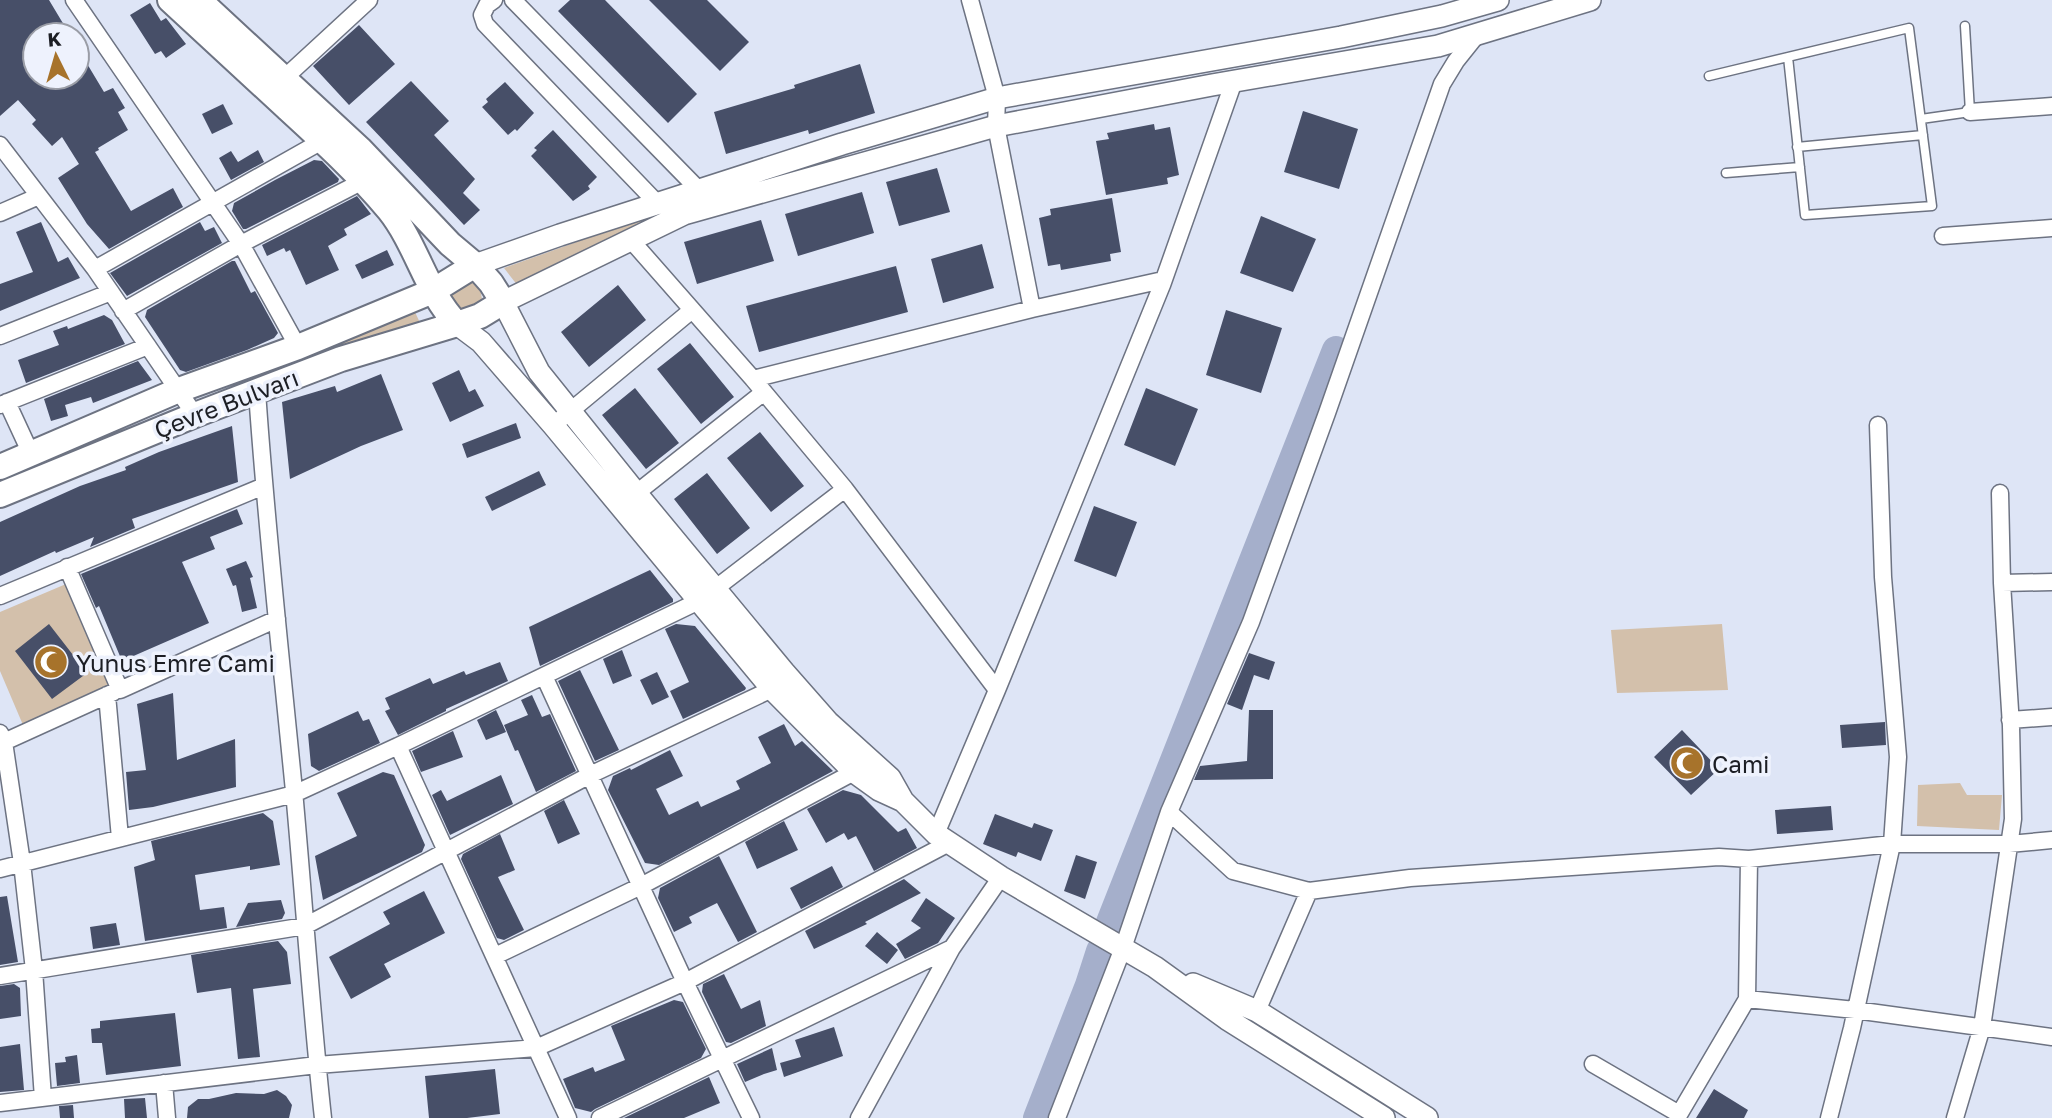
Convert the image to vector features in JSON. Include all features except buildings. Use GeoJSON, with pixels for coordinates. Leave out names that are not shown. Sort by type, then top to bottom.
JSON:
{"type":"FeatureCollection","features":[{"type":"Feature","properties":{"kind":"main road"},"geometry":{"type":"LineString","coordinates":[[170,0],[360,149],[450,244],[475,265],[503,302],[538,372],[570,411],[628,500]]}},
{"type":"Feature","properties":{"kind":"main road"},"geometry":{"type":"LineString","coordinates":[[199,0],[277,85],[322,141],[363,181],[401,228],[446,312],[481,342],[554,425],[628,500],[707,595],[772,689],[855,772],[879,790],[903,801]]}},
{"type":"Feature","properties":{"kind":"main road"},"geometry":{"type":"LineString","coordinates":[[1438,46],[1441,16],[1457,0]]}},
{"type":"Feature","properties":{"kind":"main road"},"geometry":{"type":"LineString","coordinates":[[503,302],[684,214],[996,126],[1438,46],[1590,0]]}},
{"type":"Feature","properties":{"kind":"main road"},"geometry":{"type":"LineString","coordinates":[[475,265],[657,203],[997,98],[1341,37],[1441,16],[1487,1]]}},
{"type":"Feature","properties":{"kind":"main road"},"geometry":{"type":"LineString","coordinates":[[1476,36],[1487,1]]}},
{"type":"Feature","properties":{"kind":"main road","name":"Çevre Bulvarı"},"geometry":{"type":"LineString","coordinates":[[0,467],[179,390],[298,347],[433,291],[475,265]]}},
{"type":"Feature","properties":{"kind":"main road","name":"Çevre Bulvarı"},"geometry":{"type":"LineString","coordinates":[[0,495],[257,391],[341,359],[480,316],[503,302]]}},
{"type":"Feature","properties":{"kind":"main road"},"geometry":{"type":"LineString","coordinates":[[707,595],[784,672],[828,722],[890,778],[903,801],[943,838],[1001,877],[1156,967],[1257,1011],[1427,1118]]}},
{"type":"Feature","properties":{"kind":"main road"},"geometry":{"type":"LineString","coordinates":[[1156,967],[1227,1020],[1384,1118]]}},
{"type":"Feature","properties":{"kind":"street"},"geometry":{"type":"LineString","coordinates":[[74,0],[241,244],[298,347]]}},
{"type":"Feature","properties":{"kind":"street"},"geometry":{"type":"LineString","coordinates":[[277,85],[369,0]]}},
{"type":"Feature","properties":{"kind":"street"},"geometry":{"type":"LineString","coordinates":[[494,0],[487,5],[482,15],[485,24],[657,203]]}},
{"type":"Feature","properties":{"kind":"street"},"geometry":{"type":"LineString","coordinates":[[513,0],[699,190]]}},
{"type":"Feature","properties":{"kind":"street"},"geometry":{"type":"LineString","coordinates":[[970,0],[997,98],[996,126],[1032,309]]}},
{"type":"Feature","properties":{"kind":"street"},"geometry":{"type":"LineString","coordinates":[[1057,1118],[1123,948],[1169,812],[1251,622],[1442,83],[1476,36]]}},
{"type":"Feature","properties":{"kind":"street"},"geometry":{"type":"LineString","coordinates":[[1438,46],[1442,83]]}},
{"type":"Feature","properties":{"kind":"street"},"geometry":{"type":"LineString","coordinates":[[0,1103],[317,1065],[536,1048],[685,982],[943,838],[997,690],[1163,280],[1234,81]]}},
{"type":"Feature","properties":{"kind":"street"},"geometry":{"type":"LineString","coordinates":[[1970,112],[2052,106]]}},
{"type":"Feature","properties":{"kind":"street"},"geometry":{"type":"LineString","coordinates":[[95,269],[322,141]]}},
{"type":"Feature","properties":{"kind":"street"},"geometry":{"type":"LineString","coordinates":[[0,145],[95,269],[195,415]]}},
{"type":"Feature","properties":{"kind":"street"},"geometry":{"type":"LineString","coordinates":[[123,310],[241,244],[363,181]]}},
{"type":"Feature","properties":{"kind":"street"},"geometry":{"type":"LineString","coordinates":[[0,213],[39,196]]}},
{"type":"Feature","properties":{"kind":"street"},"geometry":{"type":"LineString","coordinates":[[1943,236],[2052,228]]}},
{"type":"Feature","properties":{"kind":"street"},"geometry":{"type":"LineString","coordinates":[[630,239],[845,489],[997,690]]}},
{"type":"Feature","properties":{"kind":"street"},"geometry":{"type":"LineString","coordinates":[[753,379],[1032,309],[1163,280]]}},
{"type":"Feature","properties":{"kind":"street"},"geometry":{"type":"LineString","coordinates":[[0,336],[111,292]]}},
{"type":"Feature","properties":{"kind":"street"},"geometry":{"type":"LineString","coordinates":[[554,425],[692,310]]}},
{"type":"Feature","properties":{"kind":"street"},"geometry":{"type":"LineString","coordinates":[[31,454],[3,404],[148,346]]}},
{"type":"Feature","properties":{"kind":"street"},"geometry":{"type":"LineString","coordinates":[[257,391],[323,1118]]}},
{"type":"Feature","properties":{"kind":"street"},"geometry":{"type":"LineString","coordinates":[[628,500],[764,392]]}},
{"type":"Feature","properties":{"kind":"street"},"geometry":{"type":"LineString","coordinates":[[1829,1118],[1892,844],[1898,757],[1883,578],[1878,425]]}},
{"type":"Feature","properties":{"kind":"street"},"geometry":{"type":"LineString","coordinates":[[0,596],[264,486]]}},
{"type":"Feature","properties":{"kind":"street"},"geometry":{"type":"LineString","coordinates":[[0,869],[294,794],[544,676],[707,595],[845,489]]}},
{"type":"Feature","properties":{"kind":"street"},"geometry":{"type":"LineString","coordinates":[[1955,1118],[1982,1027],[2013,819],[2000,493]]}},
{"type":"Feature","properties":{"kind":"street"},"geometry":{"type":"LineString","coordinates":[[67,567],[113,692],[120,838]]}},
{"type":"Feature","properties":{"kind":"street"},"geometry":{"type":"LineString","coordinates":[[2002,583],[2052,582]]}},
{"type":"Feature","properties":{"kind":"street"},"geometry":{"type":"LineString","coordinates":[[43,1098],[34,970],[22,863],[2,737],[113,692],[277,619]]}},
{"type":"Feature","properties":{"kind":"street"},"geometry":{"type":"LineString","coordinates":[[544,676],[751,1118]]}},
{"type":"Feature","properties":{"kind":"street"},"geometry":{"type":"LineString","coordinates":[[0,976],[305,926],[590,775],[772,689]]}},
{"type":"Feature","properties":{"kind":"street"},"geometry":{"type":"LineString","coordinates":[[2010,720],[2052,717]]}},
{"type":"Feature","properties":{"kind":"street"},"geometry":{"type":"LineString","coordinates":[[398,746],[568,1118]]}},
{"type":"Feature","properties":{"kind":"street"},"geometry":{"type":"LineString","coordinates":[[495,956],[641,886],[855,772]]}},
{"type":"Feature","properties":{"kind":"street"},"geometry":{"type":"LineString","coordinates":[[1169,812],[1233,871],[1309,891],[1410,878],[1525,869],[1719,857],[1749,859],[1892,844],[2009,844],[2052,840]]}},
{"type":"Feature","properties":{"kind":"street"},"geometry":{"type":"LineString","coordinates":[[1593,1063],[1678,1116],[1747,999],[1749,859]]}},
{"type":"Feature","properties":{"kind":"street"},"geometry":{"type":"LineString","coordinates":[[859,1118],[952,948],[1001,877]]}},
{"type":"Feature","properties":{"kind":"street"},"geometry":{"type":"LineString","coordinates":[[1257,1011],[1309,891]]}},
{"type":"Feature","properties":{"kind":"street"},"geometry":{"type":"LineString","coordinates":[[600,1118],[952,948]]}},
{"type":"Feature","properties":{"kind":"street"},"geometry":{"type":"LineString","coordinates":[[1747,999],[1855,1010],[2052,1037]]}},
{"type":"Feature","properties":{"kind":"street"},"geometry":{"type":"LineString","coordinates":[[164,1083],[167,1118]]}},
{"type":"Feature","properties":{"kind":"lane"},"geometry":{"type":"LineString","coordinates":[[1921,119],[1970,112],[1965,26]]}},
{"type":"Feature","properties":{"kind":"lane"},"geometry":{"type":"LineString","coordinates":[[1709,76],[1787,57],[1909,28],[1932,206],[1805,215],[1787,57]]}},
{"type":"Feature","properties":{"kind":"lane"},"geometry":{"type":"LineString","coordinates":[[1797,147],[1923,135]]}},
{"type":"Feature","properties":{"kind":"lane"},"geometry":{"type":"LineString","coordinates":[[1726,173],[1800,167]]}},
{"type":"Feature","properties":{"kind":"shaded area"},"geometry":{"type":"Polygon","coordinates":[[[646,217],[647,224],[518,286],[504,268],[646,217]]]}},
{"type":"Feature","properties":{"kind":"shaded area"},"geometry":{"type":"Polygon","coordinates":[[[467,280],[480,288],[482,299],[480,303],[462,311],[452,301],[452,291],[467,280]]]}},
{"type":"Feature","properties":{"kind":"shaded area"},"geometry":{"type":"Polygon","coordinates":[[[415,312],[421,325],[272,375],[270,368],[415,312]]]}},
{"type":"Feature","properties":{"kind":"shaded area"},"geometry":{"type":"Polygon","coordinates":[[[66,584],[111,687],[23,725],[0,671],[0,612],[66,584]]]}},
{"type":"Feature","properties":{"kind":"shaded area"},"geometry":{"type":"Polygon","coordinates":[[[1722,624],[1728,690],[1617,693],[1611,630],[1722,624]]]}},
{"type":"Feature","properties":{"kind":"shaded area"},"geometry":{"type":"Polygon","coordinates":[[[1960,783],[1967,795],[2002,795],[1999,830],[1917,826],[1918,785],[1960,783]]]}},
{"type":"Feature","properties":{"kind":"waterway"},"geometry":{"type":"LineString","coordinates":[[1109,925],[1336,350]]}},
{"type":"Feature","properties":{"kind":"waterway"},"geometry":{"type":"LineString","coordinates":[[1037,1118],[1100,951]]}},
{"type":"Feature","properties":{"kind":"place","name":"Yunus Emre Cami"},"geometry":{"type":"Point","coordinates":[51,662]}},
{"type":"Feature","properties":{"kind":"place","name":"Cami"},"geometry":{"type":"Point","coordinates":[1687,763]}}]}
